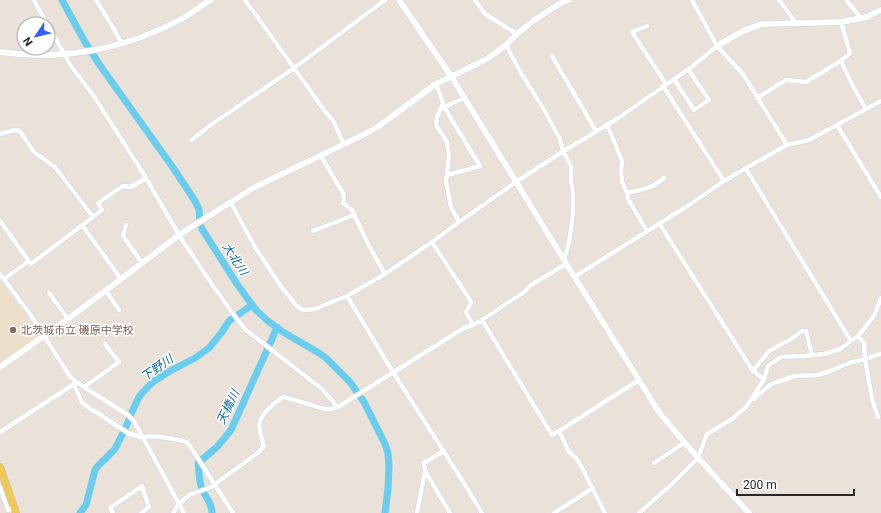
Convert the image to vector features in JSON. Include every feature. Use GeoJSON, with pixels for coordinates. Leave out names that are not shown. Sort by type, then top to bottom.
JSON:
{"type":"FeatureCollection","features":[{"type":"Feature","properties":{"kind":"main road"},"geometry":{"type":"LineString","coordinates":[[0,467],[15,511]]}},
{"type":"Feature","properties":{"kind":"street"},"geometry":{"type":"LineString","coordinates":[[34,0],[43,16]]}},
{"type":"Feature","properties":{"kind":"street"},"geometry":{"type":"LineString","coordinates":[[96,0],[114,28],[121,44]]}},
{"type":"Feature","properties":{"kind":"street"},"geometry":{"type":"LineString","coordinates":[[0,52],[31,55],[66,55],[88,52],[121,44],[145,36],[172,24],[211,0]]}},
{"type":"Feature","properties":{"kind":"street"},"geometry":{"type":"LineString","coordinates":[[245,0],[334,122],[344,145]]}},
{"type":"Feature","properties":{"kind":"street"},"geometry":{"type":"LineString","coordinates":[[192,140],[208,127],[294,68],[385,0]]}},
{"type":"Feature","properties":{"kind":"street"},"geometry":{"type":"LineString","coordinates":[[399,0],[451,76],[657,408],[684,443],[749,513]]}},
{"type":"Feature","properties":{"kind":"street"},"geometry":{"type":"LineString","coordinates":[[475,0],[485,14],[517,34]]}},
{"type":"Feature","properties":{"kind":"street"},"geometry":{"type":"LineString","coordinates":[[0,367],[68,319],[181,234],[253,188],[344,145],[379,126],[436,84],[487,59],[558,2],[569,0]]}},
{"type":"Feature","properties":{"kind":"street"},"geometry":{"type":"LineString","coordinates":[[692,0],[717,46],[743,74],[787,145]]}},
{"type":"Feature","properties":{"kind":"street"},"geometry":{"type":"LineString","coordinates":[[779,0],[796,23]]}},
{"type":"Feature","properties":{"kind":"street"},"geometry":{"type":"LineString","coordinates":[[846,0],[861,18]]}},
{"type":"Feature","properties":{"kind":"street"},"geometry":{"type":"LineString","coordinates":[[229,204],[280,285],[296,305],[301,309],[315,309],[346,296],[385,274],[516,182],[607,124],[688,69],[717,46],[744,30],[763,24],[841,22],[872,15],[881,10]]}},
{"type":"Feature","properties":{"kind":"street"},"geometry":{"type":"LineString","coordinates":[[757,98],[786,80],[806,82],[850,53],[841,22]]}},
{"type":"Feature","properties":{"kind":"street"},"geometry":{"type":"LineString","coordinates":[[647,26],[632,32],[724,181]]}},
{"type":"Feature","properties":{"kind":"street"},"geometry":{"type":"LineString","coordinates":[[56,38],[71,66],[93,95],[213,286],[235,317],[246,330],[322,389],[338,407]]}},
{"type":"Feature","properties":{"kind":"street"},"geometry":{"type":"LineString","coordinates":[[173,513],[179,504],[189,495],[211,488],[259,452],[264,446],[260,433],[260,420],[264,414],[282,398],[284,397],[325,409],[338,407],[464,328],[482,320],[565,262],[573,214],[573,191],[570,166],[563,151],[560,139],[506,45]]}},
{"type":"Feature","properties":{"kind":"street"},"geometry":{"type":"LineString","coordinates":[[552,56],[596,131]]}},
{"type":"Feature","properties":{"kind":"street"},"geometry":{"type":"LineString","coordinates":[[840,61],[866,109]]}},
{"type":"Feature","properties":{"kind":"street"},"geometry":{"type":"LineString","coordinates":[[674,78],[694,110],[708,100],[688,69]]}},
{"type":"Feature","properties":{"kind":"street"},"geometry":{"type":"LineString","coordinates":[[436,84],[443,103],[437,117],[436,125],[447,142],[449,156],[446,181],[451,207],[459,222]]}},
{"type":"Feature","properties":{"kind":"street"},"geometry":{"type":"LineString","coordinates":[[442,108],[464,98]]}},
{"type":"Feature","properties":{"kind":"street"},"geometry":{"type":"LineString","coordinates":[[574,276],[648,231],[724,181],[787,145],[809,140],[881,101]]}},
{"type":"Feature","properties":{"kind":"street"},"geometry":{"type":"LineString","coordinates":[[442,108],[480,166],[446,175]]}},
{"type":"Feature","properties":{"kind":"street"},"geometry":{"type":"LineString","coordinates":[[607,124],[622,161],[622,182],[628,199],[648,231]]}},
{"type":"Feature","properties":{"kind":"street"},"geometry":{"type":"LineString","coordinates":[[837,125],[881,197]]}},
{"type":"Feature","properties":{"kind":"street"},"geometry":{"type":"LineString","coordinates":[[0,134],[15,130],[20,131],[34,152],[55,167],[93,217]]}},
{"type":"Feature","properties":{"kind":"street"},"geometry":{"type":"LineString","coordinates":[[321,156],[344,195],[343,203],[352,210],[368,244],[385,274]]}},
{"type":"Feature","properties":{"kind":"street"},"geometry":{"type":"LineString","coordinates":[[746,169],[851,342]]}},
{"type":"Feature","properties":{"kind":"street"},"geometry":{"type":"LineString","coordinates":[[0,221],[31,264],[102,210],[98,203],[123,186],[131,187],[146,178]]}},
{"type":"Feature","properties":{"kind":"street"},"geometry":{"type":"LineString","coordinates":[[627,193],[647,189],[659,183],[664,178]]}},
{"type":"Feature","properties":{"kind":"street"},"geometry":{"type":"LineString","coordinates":[[313,231],[354,215]]}},
{"type":"Feature","properties":{"kind":"street"},"geometry":{"type":"LineString","coordinates":[[659,223],[753,371],[764,379]]}},
{"type":"Feature","properties":{"kind":"street"},"geometry":{"type":"LineString","coordinates":[[82,225],[121,279]]}},
{"type":"Feature","properties":{"kind":"street"},"geometry":{"type":"LineString","coordinates":[[126,225],[123,236],[142,263]]}},
{"type":"Feature","properties":{"kind":"street"},"geometry":{"type":"LineString","coordinates":[[432,242],[470,300],[471,303],[466,312],[473,325]]}},
{"type":"Feature","properties":{"kind":"street"},"geometry":{"type":"LineString","coordinates":[[4,279],[29,261]]}},
{"type":"Feature","properties":{"kind":"street"},"geometry":{"type":"LineString","coordinates":[[0,274],[30,314],[71,378],[76,383],[130,417],[139,428],[184,513]]}},
{"type":"Feature","properties":{"kind":"street"},"geometry":{"type":"LineString","coordinates":[[106,291],[119,310]]}},
{"type":"Feature","properties":{"kind":"street"},"geometry":{"type":"LineString","coordinates":[[49,293],[68,319]]}},
{"type":"Feature","properties":{"kind":"street"},"geometry":{"type":"LineString","coordinates":[[346,296],[482,513]]}},
{"type":"Feature","properties":{"kind":"street"},"geometry":{"type":"LineString","coordinates":[[639,513],[668,488],[698,458],[707,434],[737,416],[747,406],[764,379],[768,366],[781,357],[831,353],[840,349],[858,336],[874,316],[881,298]]}},
{"type":"Feature","properties":{"kind":"street"},"geometry":{"type":"LineString","coordinates":[[482,320],[552,434],[639,380]]}},
{"type":"Feature","properties":{"kind":"street"},"geometry":{"type":"LineString","coordinates":[[753,371],[769,351],[802,331],[806,331],[812,355]]}},
{"type":"Feature","properties":{"kind":"street"},"geometry":{"type":"LineString","coordinates":[[858,336],[864,343],[865,360],[872,399],[878,417]]}},
{"type":"Feature","properties":{"kind":"street"},"geometry":{"type":"LineString","coordinates":[[84,387],[119,362],[105,344]]}},
{"type":"Feature","properties":{"kind":"street"},"geometry":{"type":"LineString","coordinates":[[751,401],[770,385],[777,382],[795,376],[818,375],[849,363],[865,360],[881,354]]}},
{"type":"Feature","properties":{"kind":"street"},"geometry":{"type":"LineString","coordinates":[[76,383],[82,403],[122,430],[144,438],[148,436],[185,441],[188,443],[233,513]]}},
{"type":"Feature","properties":{"kind":"street"},"geometry":{"type":"LineString","coordinates":[[0,432],[76,383]]}},
{"type":"Feature","properties":{"kind":"street"},"geometry":{"type":"LineString","coordinates":[[559,431],[569,452],[576,458],[593,488],[604,512],[599,513]]}},
{"type":"Feature","properties":{"kind":"street"},"geometry":{"type":"LineString","coordinates":[[654,463],[684,443]]}},
{"type":"Feature","properties":{"kind":"street"},"geometry":{"type":"LineString","coordinates":[[418,513],[425,471],[424,463],[444,451]]}},
{"type":"Feature","properties":{"kind":"street"},"geometry":{"type":"LineString","coordinates":[[425,471],[450,513]]}},
{"type":"Feature","properties":{"kind":"street"},"geometry":{"type":"LineString","coordinates":[[113,513],[110,508],[142,486],[149,507],[140,513]]}},
{"type":"Feature","properties":{"kind":"street"},"geometry":{"type":"LineString","coordinates":[[0,487],[8,510],[15,511]]}},
{"type":"Feature","properties":{"kind":"street"},"geometry":{"type":"LineString","coordinates":[[554,513],[593,488]]}},
{"type":"Feature","properties":{"kind":"shaded area","name":"北茨城市立 磯原中学校"},"geometry":{"type":"Polygon","coordinates":[[[0,281],[27,317],[21,321],[32,340],[0,363],[0,281]]]}},
{"type":"Feature","properties":{"kind":"waterway","name":"大北川"},"geometry":{"type":"LineString","coordinates":[[62,0],[99,64],[195,201],[199,209],[200,224],[202,229],[250,302],[268,321],[283,332],[326,358],[350,382],[364,402],[388,453],[388,489],[385,513]]}},
{"type":"Feature","properties":{"kind":"waterway","name":"下野川"},"geometry":{"type":"LineString","coordinates":[[80,513],[86,505],[95,470],[115,449],[139,397],[143,392],[153,382],[195,358],[209,348],[229,321],[252,305]]}},
{"type":"Feature","properties":{"kind":"waterway","name":"天橋川"},"geometry":{"type":"LineString","coordinates":[[212,513],[210,503],[201,486],[198,463],[217,447],[231,430],[277,327]]}},
{"type":"Feature","properties":{"kind":"place","name":"北茨城市立 磯原中学校"},"geometry":{"type":"Point","coordinates":[13,330]}}]}
